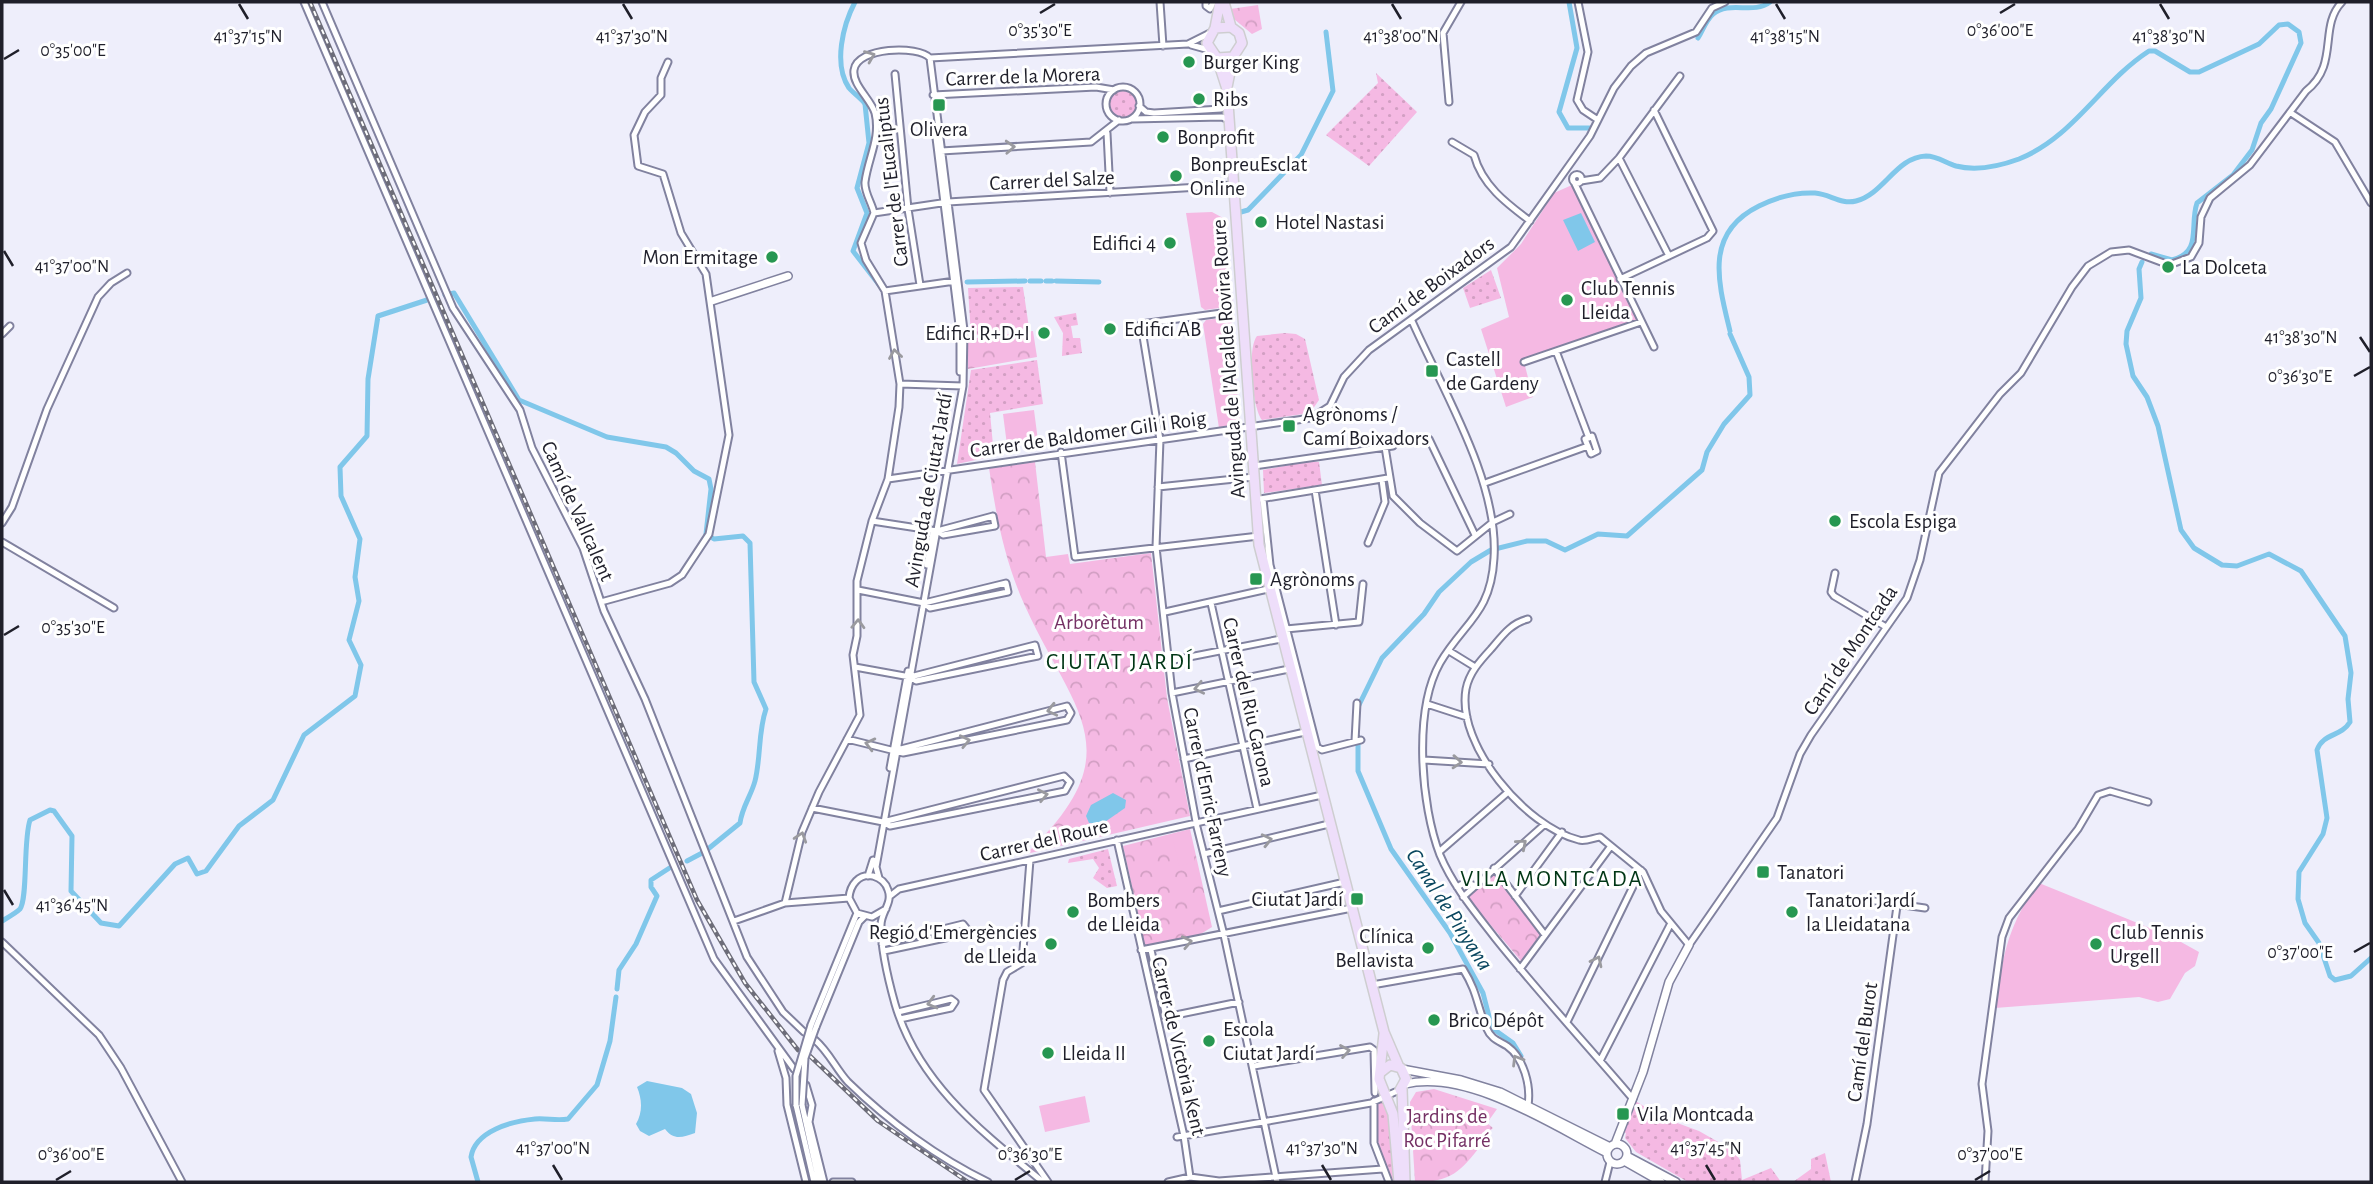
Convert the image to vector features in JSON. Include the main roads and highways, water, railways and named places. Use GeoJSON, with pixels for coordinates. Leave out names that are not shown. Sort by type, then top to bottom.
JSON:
{"type":"FeatureCollection","features":[{"type":"Feature","properties":{"kind":"main road"},"geometry":{"type":"LineString","coordinates":[[1222,2],[1231,27],[1239,33],[1242,43],[1233,57],[1227,89]]}},
{"type":"Feature","properties":{"kind":"main road"},"geometry":{"type":"LineString","coordinates":[[1222,2],[1209,50],[1217,58],[1227,89]]}},
{"type":"Feature","properties":{"kind":"main road"},"geometry":{"type":"LineString","coordinates":[[1213,30],[1231,27]]}},
{"type":"Feature","properties":{"kind":"main road"},"geometry":{"type":"LineString","coordinates":[[1217,58],[1233,57]]}},
{"type":"Feature","properties":{"kind":"main road","name":"Avinguda de l'Alcalde Rovira Roure"},"geometry":{"type":"LineString","coordinates":[[1227,89],[1253,471],[1259,499],[1268,589],[1282,627],[1281,639],[1309,732],[1309,745],[1384,1032],[1401,1068],[1391,1090]]}},
{"type":"Feature","properties":{"kind":"main road","name":"Avinguda de l'Alcalde Rovira Roure"},"geometry":{"type":"LineString","coordinates":[[1380,1075],[1384,1032]]}},
{"type":"Feature","properties":{"kind":"main road"},"geometry":{"type":"LineString","coordinates":[[1401,1068],[1387,1066],[1380,1075],[1391,1090],[1405,1182]]}},
{"type":"Feature","properties":{"kind":"main road"},"geometry":{"type":"LineString","coordinates":[[1391,1090],[1399,1182]]}},
{"type":"Feature","properties":{"kind":"water"},"geometry":{"type":"Polygon","coordinates":[[[1581,213],[1595,242],[1578,251],[1563,220],[1581,213]]]}},
{"type":"Feature","properties":{"kind":"water"},"geometry":{"type":"Polygon","coordinates":[[[1113,793],[1126,800],[1125,808],[1102,824],[1089,823],[1086,816],[1091,805],[1113,793]]]}},
{"type":"Feature","properties":{"kind":"water"},"geometry":{"type":"Polygon","coordinates":[[[647,1081],[682,1088],[691,1094],[697,1113],[695,1133],[675,1137],[665,1129],[649,1136],[640,1131],[636,1124],[641,1106],[637,1087],[647,1081]]]}},
{"type":"Feature","properties":{"kind":"waterway","name":"Canal de Pinyana"},"geometry":{"type":"LineString","coordinates":[[855,2],[844,33],[842,68],[849,88],[865,104],[869,143],[857,188],[867,213],[853,251],[880,286]]}},
{"type":"Feature","properties":{"kind":"waterway","name":"Canal de Pinyana"},"geometry":{"type":"LineString","coordinates":[[1569,2],[1577,48],[1559,112],[1568,128],[1592,128]]}},
{"type":"Feature","properties":{"kind":"waterway","name":"Canal de Pinyana"},"geometry":{"type":"LineString","coordinates":[[1698,38],[1708,19],[1720,10],[1763,6],[1770,2]]}},
{"type":"Feature","properties":{"kind":"waterway","name":"Canal de Pinyana"},"geometry":{"type":"LineString","coordinates":[[1730,331],[1719,277],[1722,244],[1741,217],[1759,206],[1786,196],[1808,193],[1845,202],[1856,201],[1875,191],[1906,162],[1926,156],[1956,166],[1972,168],[1996,166],[2019,159],[2056,137],[2116,78],[2149,51],[2155,51],[2190,72],[2199,72],[2259,44],[2279,25],[2288,24],[2299,32],[2301,43],[2271,109],[2261,123],[2252,150],[2233,175],[2197,203],[2193,237],[2188,251],[2172,260],[2151,254]]}},
{"type":"Feature","properties":{"kind":"waterway","name":"Canal de Pinyana"},"geometry":{"type":"LineString","coordinates":[[1241,212],[1248,210],[1301,155],[1333,91],[1326,32]]}},
{"type":"Feature","properties":{"kind":"waterway","name":"Canal de Pinyana"},"geometry":{"type":"LineString","coordinates":[[2142,262],[2139,269],[2141,298],[2127,331],[2126,344],[2133,376],[2147,397],[2158,426],[2181,530],[2194,548],[2222,565],[2237,566],[2269,554],[2301,571],[2345,636],[2351,673],[2348,699],[2350,722],[2323,741],[2317,750],[2327,818],[2323,834],[2299,872],[2298,899],[2305,923],[2319,943],[2330,976],[2335,980],[2351,976],[2371,958]]}},
{"type":"Feature","properties":{"kind":"waterway","name":"Canal de Pinyana"},"geometry":{"type":"LineString","coordinates":[[967,282],[1025,281]]}},
{"type":"Feature","properties":{"kind":"waterway","name":"Canal de Pinyana"},"geometry":{"type":"LineString","coordinates":[[1030,281],[1041,281]]}},
{"type":"Feature","properties":{"kind":"waterway","name":"Canal de Pinyana"},"geometry":{"type":"LineString","coordinates":[[1046,281],[1052,281]]}},
{"type":"Feature","properties":{"kind":"waterway","name":"Canal de Pinyana"},"geometry":{"type":"LineString","coordinates":[[1056,281],[1099,282]]}},
{"type":"Feature","properties":{"kind":"waterway","name":"Canal de Pinyana"},"geometry":{"type":"LineString","coordinates":[[445,295],[454,293],[519,400],[607,437],[666,447],[676,453],[694,471],[709,479],[711,489],[706,534],[714,539],[743,536],[750,543],[754,682],[766,709],[755,781],[740,823],[708,849]]}},
{"type":"Feature","properties":{"kind":"waterway","name":"Canal de Pinyana"},"geometry":{"type":"LineString","coordinates":[[2,921],[18,911],[22,903],[30,820],[50,810],[54,811],[72,836],[71,891],[101,923],[119,926],[175,864],[188,858],[197,874],[206,871],[239,826],[273,800],[304,735],[355,696],[361,665],[349,640],[359,601],[355,577],[360,539],[341,496],[340,467],[367,436],[368,379],[378,316],[427,300]]}},
{"type":"Feature","properties":{"kind":"waterway","name":"Canal de Pinyana"},"geometry":{"type":"LineString","coordinates":[[1358,707],[1382,658],[1424,614],[1439,592],[1471,562],[1491,550],[1527,541],[1546,541],[1565,550],[1598,534],[1627,536],[1702,470],[1707,452],[1724,424],[1750,395],[1749,377],[1730,334]]}},
{"type":"Feature","properties":{"kind":"waterway","name":"Canal de Pinyana"},"geometry":{"type":"LineString","coordinates":[[1358,737],[1358,771],[1391,849],[1450,933],[1483,993],[1492,1028],[1513,1043],[1521,1056]]}},
{"type":"Feature","properties":{"kind":"waterway","name":"Canal de Pinyana"},"geometry":{"type":"LineString","coordinates":[[687,861],[704,852]]}},
{"type":"Feature","properties":{"kind":"waterway","name":"Canal de Pinyana"},"geometry":{"type":"LineString","coordinates":[[617,989],[619,970],[636,944],[657,896],[651,887],[651,880],[671,867]]}},
{"type":"Feature","properties":{"kind":"waterway","name":"Canal de Pinyana"},"geometry":{"type":"LineString","coordinates":[[478,1182],[471,1157],[479,1140],[496,1129],[526,1120],[568,1119],[597,1085],[610,1041],[616,997]]}},
{"type":"Feature","properties":{"kind":"railway"},"geometry":{"type":"LineString","coordinates":[[310,2],[697,900],[745,983],[798,1050]]}},
{"type":"Feature","properties":{"kind":"railway"},"geometry":{"type":"LineString","coordinates":[[810,1056],[878,1121],[968,1182]]}},
{"type":"Feature","properties":{"kind":"place","name":"Burger King"},"geometry":{"type":"Point","coordinates":[1189,62]}},
{"type":"Feature","properties":{"kind":"place","name":"Ribs"},"geometry":{"type":"Point","coordinates":[1199,99]}},
{"type":"Feature","properties":{"kind":"place","name":"Olivera"},"geometry":{"type":"Point","coordinates":[939,105]}},
{"type":"Feature","properties":{"kind":"place","name":"Bonprofit"},"geometry":{"type":"Point","coordinates":[1163,137]}},
{"type":"Feature","properties":{"kind":"place","name":"BonpreuEsclat Online"},"geometry":{"type":"Point","coordinates":[1176,176]}},
{"type":"Feature","properties":{"kind":"place","name":"Hotel Nastasi"},"geometry":{"type":"Point","coordinates":[1261,222]}},
{"type":"Feature","properties":{"kind":"place","name":"Edifici 4"},"geometry":{"type":"Point","coordinates":[1170,243]}},
{"type":"Feature","properties":{"kind":"place","name":"Mon Ermitage"},"geometry":{"type":"Point","coordinates":[772,257]}},
{"type":"Feature","properties":{"kind":"place","name":"La Dolceta"},"geometry":{"type":"Point","coordinates":[2168,267]}},
{"type":"Feature","properties":{"kind":"place","name":"Club Tennis Lleida"},"geometry":{"type":"Point","coordinates":[1567,300]}},
{"type":"Feature","properties":{"kind":"place","name":"Edifici AB"},"geometry":{"type":"Point","coordinates":[1110,329]}},
{"type":"Feature","properties":{"kind":"place","name":"Edifici R+D+I"},"geometry":{"type":"Point","coordinates":[1044,333]}},
{"type":"Feature","properties":{"kind":"place","name":"Castell de Gardeny"},"geometry":{"type":"Point","coordinates":[1432,371]}},
{"type":"Feature","properties":{"kind":"place","name":"Agrònoms / Camí Boixadors"},"geometry":{"type":"Point","coordinates":[1289,426]}},
{"type":"Feature","properties":{"kind":"place","name":"Escola Espiga"},"geometry":{"type":"Point","coordinates":[1835,521]}},
{"type":"Feature","properties":{"kind":"place","name":"Agrònoms"},"geometry":{"type":"Point","coordinates":[1256,579]}},
{"type":"Feature","properties":{"kind":"place","name":"Tanatori"},"geometry":{"type":"Point","coordinates":[1763,872]}},
{"type":"Feature","properties":{"kind":"place","name":"Ciutat Jardí"},"geometry":{"type":"Point","coordinates":[1357,899]}},
{"type":"Feature","properties":{"kind":"place","name":"Bombers de Lleida"},"geometry":{"type":"Point","coordinates":[1073,912]}},
{"type":"Feature","properties":{"kind":"place","name":"Tanatori Jardí la Lleidatana"},"geometry":{"type":"Point","coordinates":[1792,912]}},
{"type":"Feature","properties":{"kind":"place","name":"Regió d'Emergències de Lleida"},"geometry":{"type":"Point","coordinates":[1051,944]}},
{"type":"Feature","properties":{"kind":"place","name":"Club Tennis Urgell"},"geometry":{"type":"Point","coordinates":[2096,944]}},
{"type":"Feature","properties":{"kind":"place","name":"Clínica Bellavista"},"geometry":{"type":"Point","coordinates":[1428,948]}},
{"type":"Feature","properties":{"kind":"place","name":"Brico Dépôt"},"geometry":{"type":"Point","coordinates":[1434,1020]}},
{"type":"Feature","properties":{"kind":"place","name":"Escola Ciutat Jardí"},"geometry":{"type":"Point","coordinates":[1209,1041]}},
{"type":"Feature","properties":{"kind":"place","name":"Lleida II"},"geometry":{"type":"Point","coordinates":[1048,1053]}},
{"type":"Feature","properties":{"kind":"place","name":"Vila Montcada"},"geometry":{"type":"Point","coordinates":[1623,1114]}},
{"type":"Feature","properties":{"kind":"district","name":"CIUTAT JARDÍ"},"geometry":{"type":"Point","coordinates":[1120,661]}},
{"type":"Feature","properties":{"kind":"district","name":"VILA MONTCADA"},"geometry":{"type":"Point","coordinates":[1552,878]}},
{"type":"Feature","properties":{"kind":"park label","name":"Arborètum"},"geometry":{"type":"Point","coordinates":[1099,622]}},
{"type":"Feature","properties":{"kind":"park label","name":"Jardins de Roc Pifarré"},"geometry":{"type":"Point","coordinates":[1447,1128]}}]}
